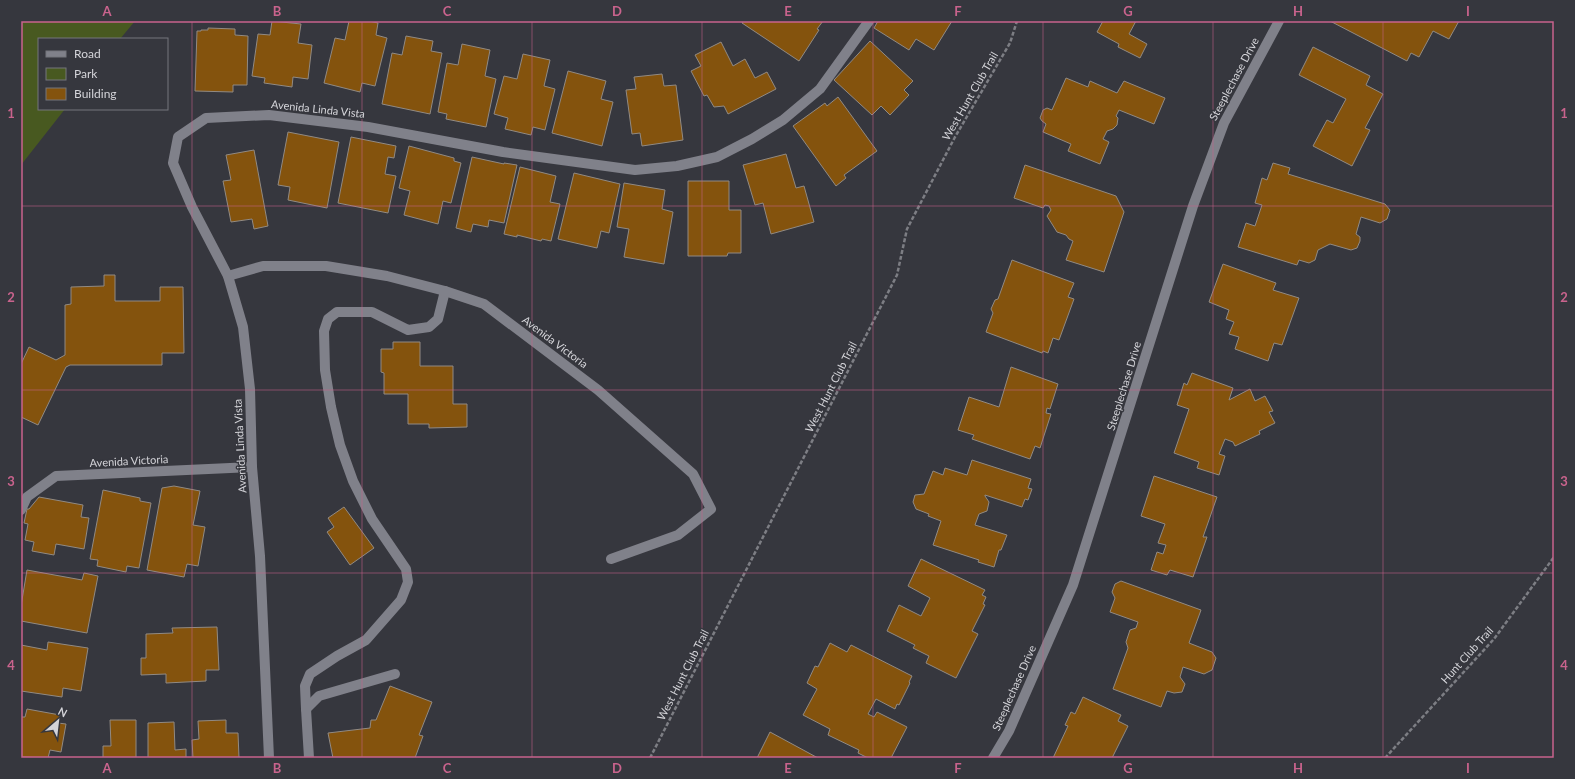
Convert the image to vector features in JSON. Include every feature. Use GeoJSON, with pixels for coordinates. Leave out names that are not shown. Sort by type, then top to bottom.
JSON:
{"type":"FeatureCollection","features":[{"type":"Feature","properties":{"kind":"street","name":"Avenida Linda Vista"},"geometry":{"type":"LineString","coordinates":[[269,758],[260,556],[252,467],[250,389],[243,327],[228,276],[192,207],[173,163],[178,137],[206,118],[269,115],[368,127],[503,152],[634,170],[677,166],[717,156],[752,139],[783,120],[820,89],[869,21]]}},
{"type":"Feature","properties":{"kind":"street","name":"Steeplechase Drive"},"geometry":{"type":"LineString","coordinates":[[993,758],[1009,731],[1073,585],[1193,206],[1224,123],[1279,21]]}},
{"type":"Feature","properties":{"kind":"street","name":"Avenida Victoria"},"geometry":{"type":"LineString","coordinates":[[228,276],[263,266],[326,266],[386,276],[445,291],[484,304],[598,390],[693,474],[711,510],[678,535],[612,559]]}},
{"type":"Feature","properties":{"kind":"street"},"geometry":{"type":"LineString","coordinates":[[309,758],[305,686],[310,674],[337,656],[366,640],[401,600],[408,582],[406,569],[372,519],[353,481],[340,445],[331,407],[325,370],[324,331],[328,319],[337,312],[372,312],[408,330],[429,327],[438,319],[445,291]]}},
{"type":"Feature","properties":{"kind":"street","name":"Avenida Victoria"},"geometry":{"type":"LineString","coordinates":[[21,510],[27,497],[56,476],[252,467]]}},
{"type":"Feature","properties":{"kind":"street"},"geometry":{"type":"LineString","coordinates":[[306,709],[320,696],[395,674]]}},
{"type":"Feature","properties":{"kind":"path","name":"West Hunt Club Trail"},"geometry":{"type":"LineString","coordinates":[[650,758],[897,275],[907,230],[955,137],[1010,43],[1017,21]]}},
{"type":"Feature","properties":{"kind":"path","name":"Hunt Club Trail"},"geometry":{"type":"LineString","coordinates":[[1385,758],[1494,639],[1554,557]]}},
{"type":"Feature","properties":{"kind":"green space"},"geometry":{"type":"Polygon","coordinates":[[[21,21],[135,21],[121,38],[38,38],[38,110],[64,110],[21,165],[21,21]]]}},
{"type":"Feature","properties":{"kind":"building"},"geometry":{"type":"Polygon","coordinates":[[[272,21],[301,24],[298,43],[312,45],[308,79],[293,77],[292,87],[264,83],[265,78],[252,76],[258,34],[270,35],[272,21]]]}},
{"type":"Feature","properties":{"kind":"building"},"geometry":{"type":"Polygon","coordinates":[[[349,21],[369,21],[378,23],[376,35],[387,38],[375,86],[362,83],[360,92],[324,83],[335,38],[345,40],[349,21]]]}},
{"type":"Feature","properties":{"kind":"building"},"geometry":{"type":"Polygon","coordinates":[[[743,21],[823,21],[817,29],[819,30],[799,61],[742,23],[743,21]]]}},
{"type":"Feature","properties":{"kind":"building"},"geometry":{"type":"Polygon","coordinates":[[[878,21],[952,21],[934,50],[916,39],[909,50],[874,28],[878,21]]]}},
{"type":"Feature","properties":{"kind":"building"},"geometry":{"type":"Polygon","coordinates":[[[1103,21],[1136,21],[1129,34],[1147,44],[1140,58],[1118,47],[1119,44],[1097,32],[1103,21]]]}},
{"type":"Feature","properties":{"kind":"building"},"geometry":{"type":"Polygon","coordinates":[[[1330,21],[1459,21],[1449,39],[1433,31],[1419,57],[1411,53],[1407,61],[1330,21]]]}},
{"type":"Feature","properties":{"kind":"building"},"geometry":{"type":"Polygon","coordinates":[[[208,28],[235,29],[235,35],[248,36],[247,85],[233,85],[233,92],[195,91],[197,31],[208,30],[208,28]]]}},
{"type":"Feature","properties":{"kind":"building"},"geometry":{"type":"Polygon","coordinates":[[[406,36],[433,41],[431,51],[442,53],[430,114],[382,104],[392,53],[402,55],[406,36]]]}},
{"type":"Feature","properties":{"kind":"building"},"geometry":{"type":"Polygon","coordinates":[[[870,41],[913,81],[904,90],[909,95],[890,115],[881,106],[872,115],[834,80],[870,41]]]}},
{"type":"Feature","properties":{"kind":"building"},"geometry":{"type":"Polygon","coordinates":[[[721,42],[733,66],[745,59],[755,78],[767,72],[776,89],[728,114],[724,106],[714,107],[707,95],[704,96],[691,71],[701,66],[695,55],[721,42]]]}},
{"type":"Feature","properties":{"kind":"building"},"geometry":{"type":"Polygon","coordinates":[[[462,44],[490,50],[485,76],[496,79],[486,127],[446,119],[447,114],[438,112],[447,63],[458,65],[462,44]]]}},
{"type":"Feature","properties":{"kind":"building"},"geometry":{"type":"Polygon","coordinates":[[[1313,47],[1370,76],[1366,85],[1383,94],[1365,128],[1370,130],[1352,166],[1313,146],[1327,120],[1333,123],[1346,99],[1299,75],[1313,47]]]}},
{"type":"Feature","properties":{"kind":"building"},"geometry":{"type":"Polygon","coordinates":[[[523,54],[550,60],[544,86],[555,89],[545,130],[533,127],[531,135],[505,129],[508,118],[494,114],[504,76],[517,79],[523,54]]]}},
{"type":"Feature","properties":{"kind":"building"},"geometry":{"type":"Polygon","coordinates":[[[568,71],[606,81],[601,99],[613,102],[602,146],[552,133],[568,71]]]}},
{"type":"Feature","properties":{"kind":"building"},"geometry":{"type":"Polygon","coordinates":[[[662,74],[664,86],[676,85],[683,140],[642,146],[640,133],[632,134],[626,90],[636,89],[634,77],[662,74]]]}},
{"type":"Feature","properties":{"kind":"building"},"geometry":{"type":"Polygon","coordinates":[[[1066,78],[1088,87],[1090,81],[1117,93],[1124,81],[1165,98],[1154,124],[1119,110],[1116,116],[1118,118],[1117,125],[1113,129],[1107,131],[1103,139],[1109,142],[1100,164],[1068,151],[1071,144],[1043,132],[1046,124],[1040,118],[1043,110],[1047,108],[1052,110],[1066,78]]]}},
{"type":"Feature","properties":{"kind":"building"},"geometry":{"type":"Polygon","coordinates":[[[838,97],[877,151],[844,175],[846,178],[836,186],[793,126],[825,103],[827,106],[838,97]]]}},
{"type":"Feature","properties":{"kind":"building"},"geometry":{"type":"Polygon","coordinates":[[[288,132],[339,142],[327,208],[288,200],[290,187],[278,185],[288,132]]]}},
{"type":"Feature","properties":{"kind":"building"},"geometry":{"type":"Polygon","coordinates":[[[351,137],[396,146],[394,158],[388,157],[385,174],[396,176],[388,213],[338,203],[351,137]]]}},
{"type":"Feature","properties":{"kind":"building"},"geometry":{"type":"Polygon","coordinates":[[[409,146],[454,158],[454,161],[461,163],[451,203],[443,201],[438,224],[404,215],[410,191],[399,188],[409,146]]]}},
{"type":"Feature","properties":{"kind":"building"},"geometry":{"type":"Polygon","coordinates":[[[254,150],[268,226],[254,229],[252,219],[231,222],[223,181],[231,180],[226,155],[254,150]]]}},
{"type":"Feature","properties":{"kind":"building"},"geometry":{"type":"Polygon","coordinates":[[[786,154],[796,188],[804,186],[814,222],[771,234],[763,203],[755,205],[743,165],[786,154]]]}},
{"type":"Feature","properties":{"kind":"building"},"geometry":{"type":"Polygon","coordinates":[[[472,157],[504,164],[517,165],[504,223],[489,220],[488,227],[473,224],[471,232],[456,228],[472,157]]]}},
{"type":"Feature","properties":{"kind":"building"},"geometry":{"type":"Polygon","coordinates":[[[1273,163],[1290,168],[1288,174],[1385,204],[1390,210],[1387,219],[1380,223],[1361,217],[1356,234],[1360,237],[1357,248],[1351,250],[1330,244],[1318,250],[1315,260],[1309,263],[1299,260],[1297,265],[1238,247],[1246,223],[1255,226],[1262,205],[1255,203],[1262,178],[1267,180],[1273,163]]]}},
{"type":"Feature","properties":{"kind":"building"},"geometry":{"type":"Polygon","coordinates":[[[1025,165],[1116,196],[1124,212],[1104,272],[1066,260],[1073,241],[1066,235],[1057,232],[1047,216],[1051,210],[1049,206],[1045,205],[1043,208],[1014,198],[1025,165]]]}},
{"type":"Feature","properties":{"kind":"building"},"geometry":{"type":"Polygon","coordinates":[[[520,167],[556,176],[550,202],[560,204],[551,241],[542,239],[541,241],[517,235],[517,237],[504,234],[520,167]]]}},
{"type":"Feature","properties":{"kind":"building"},"geometry":{"type":"Polygon","coordinates":[[[574,173],[620,184],[609,233],[601,231],[597,248],[558,239],[574,173]]]}},
{"type":"Feature","properties":{"kind":"building"},"geometry":{"type":"Polygon","coordinates":[[[688,181],[729,181],[729,210],[741,210],[741,253],[728,253],[727,256],[688,256],[688,181]]]}},
{"type":"Feature","properties":{"kind":"building"},"geometry":{"type":"Polygon","coordinates":[[[624,183],[665,190],[662,209],[673,212],[664,264],[624,257],[629,229],[617,227],[624,183]]]}},
{"type":"Feature","properties":{"kind":"building"},"geometry":{"type":"Polygon","coordinates":[[[1012,260],[1074,283],[1068,297],[1074,299],[1059,340],[1053,338],[1048,353],[1043,351],[1042,353],[986,332],[993,313],[991,309],[995,300],[998,299],[1012,260]]]}},
{"type":"Feature","properties":{"kind":"building"},"geometry":{"type":"Polygon","coordinates":[[[1223,264],[1276,283],[1273,290],[1299,298],[1282,345],[1274,343],[1268,361],[1235,349],[1239,337],[1229,334],[1234,322],[1226,319],[1229,310],[1209,302],[1223,264]]]}},
{"type":"Feature","properties":{"kind":"building"},"geometry":{"type":"Polygon","coordinates":[[[104,275],[115,275],[115,301],[160,301],[160,287],[183,287],[184,353],[162,353],[162,365],[70,365],[66,367],[38,425],[21,417],[21,364],[29,347],[56,360],[65,355],[65,305],[71,304],[71,287],[104,286],[104,275]]]}},
{"type":"Feature","properties":{"kind":"building"},"geometry":{"type":"Polygon","coordinates":[[[393,342],[420,342],[420,366],[453,366],[453,404],[467,404],[467,427],[429,428],[429,424],[408,424],[408,394],[384,394],[384,373],[381,372],[381,349],[393,349],[393,342]]]}},
{"type":"Feature","properties":{"kind":"building"},"geometry":{"type":"Polygon","coordinates":[[[1011,367],[1058,384],[1050,409],[1047,408],[1046,413],[1051,414],[1040,448],[1035,446],[1030,459],[972,439],[974,435],[958,430],[969,397],[999,407],[1011,367]]]}},
{"type":"Feature","properties":{"kind":"building"},"geometry":{"type":"Polygon","coordinates":[[[1192,373],[1233,388],[1229,400],[1250,389],[1255,401],[1265,396],[1273,411],[1269,412],[1275,423],[1259,431],[1260,434],[1235,446],[1233,442],[1225,439],[1219,454],[1225,456],[1219,475],[1197,468],[1199,462],[1174,453],[1189,409],[1177,405],[1184,383],[1187,385],[1192,373]]]}},
{"type":"Feature","properties":{"kind":"building"},"geometry":{"type":"Polygon","coordinates":[[[972,460],[1031,479],[1028,488],[1032,489],[1028,500],[1025,499],[1022,507],[985,495],[989,502],[987,511],[979,514],[975,525],[1007,535],[1001,550],[999,550],[994,567],[978,562],[979,560],[933,545],[941,521],[916,509],[913,502],[915,495],[924,494],[933,471],[943,475],[945,468],[967,475],[972,460]]]}},
{"type":"Feature","properties":{"kind":"building"},"geometry":{"type":"Polygon","coordinates":[[[1154,476],[1217,497],[1203,537],[1207,537],[1193,577],[1170,570],[1167,575],[1151,570],[1157,552],[1163,554],[1166,545],[1158,543],[1165,524],[1141,516],[1154,476]]]}},
{"type":"Feature","properties":{"kind":"building"},"geometry":{"type":"Polygon","coordinates":[[[174,486],[200,491],[193,525],[205,527],[198,566],[187,564],[184,577],[147,570],[162,488],[174,486]]]}},
{"type":"Feature","properties":{"kind":"building"},"geometry":{"type":"Polygon","coordinates":[[[103,490],[140,498],[140,501],[151,503],[139,568],[127,566],[126,572],[97,566],[98,560],[90,559],[103,490]]]}},
{"type":"Feature","properties":{"kind":"building"},"geometry":{"type":"Polygon","coordinates":[[[39,497],[83,505],[81,517],[89,518],[84,549],[56,544],[54,555],[32,551],[34,542],[25,540],[28,524],[24,523],[27,509],[29,509],[39,497]]]}},
{"type":"Feature","properties":{"kind":"building"},"geometry":{"type":"Polygon","coordinates":[[[344,507],[374,548],[350,565],[327,532],[334,527],[328,518],[344,507]]]}},
{"type":"Feature","properties":{"kind":"building"},"geometry":{"type":"Polygon","coordinates":[[[921,559],[985,590],[982,595],[986,597],[983,604],[985,605],[972,631],[978,634],[956,678],[926,663],[929,656],[913,648],[915,645],[887,631],[899,605],[921,616],[930,598],[908,586],[921,559]]]}},
{"type":"Feature","properties":{"kind":"building"},"geometry":{"type":"Polygon","coordinates":[[[27,570],[82,580],[84,573],[98,576],[87,633],[21,621],[21,606],[27,570]]]}},
{"type":"Feature","properties":{"kind":"building"},"geometry":{"type":"Polygon","coordinates":[[[1121,581],[1201,610],[1189,643],[1212,652],[1216,658],[1212,670],[1204,674],[1183,667],[1180,677],[1185,684],[1182,692],[1174,693],[1167,691],[1161,707],[1113,689],[1128,648],[1126,642],[1130,630],[1136,628],[1138,622],[1110,612],[1115,598],[1112,592],[1115,584],[1121,581]]]}},
{"type":"Feature","properties":{"kind":"building"},"geometry":{"type":"Polygon","coordinates":[[[217,627],[219,670],[206,670],[206,681],[166,683],[166,674],[141,675],[141,658],[146,658],[146,634],[173,633],[172,628],[217,627]]]}},
{"type":"Feature","properties":{"kind":"building"},"geometry":{"type":"Polygon","coordinates":[[[48,642],[88,648],[81,691],[63,688],[62,697],[21,691],[21,645],[47,650],[48,642]]]}},
{"type":"Feature","properties":{"kind":"building"},"geometry":{"type":"Polygon","coordinates":[[[830,643],[847,652],[851,645],[912,676],[899,705],[897,704],[895,709],[876,699],[868,714],[874,717],[877,712],[907,727],[891,758],[868,758],[858,753],[859,750],[828,735],[830,729],[803,715],[817,689],[807,683],[815,666],[818,667],[830,643]]]}},
{"type":"Feature","properties":{"kind":"building"},"geometry":{"type":"Polygon","coordinates":[[[390,686],[432,702],[419,735],[423,736],[415,758],[333,758],[328,733],[370,728],[371,720],[376,720],[390,686]]]}},
{"type":"Feature","properties":{"kind":"building"},"geometry":{"type":"Polygon","coordinates":[[[1083,697],[1121,715],[1118,721],[1128,726],[1112,758],[1053,758],[1068,726],[1065,725],[1071,712],[1075,714],[1083,697]]]}},
{"type":"Feature","properties":{"kind":"building"},"geometry":{"type":"Polygon","coordinates":[[[27,709],[60,715],[58,723],[66,724],[61,752],[50,750],[48,758],[21,757],[21,717],[25,717],[27,709]]]}},
{"type":"Feature","properties":{"kind":"building"},"geometry":{"type":"Polygon","coordinates":[[[110,720],[136,720],[136,758],[103,758],[103,746],[111,746],[110,720]]]}},
{"type":"Feature","properties":{"kind":"building"},"geometry":{"type":"Polygon","coordinates":[[[226,720],[226,733],[238,733],[239,758],[193,758],[192,740],[199,739],[198,721],[226,720]]]}},
{"type":"Feature","properties":{"kind":"building"},"geometry":{"type":"Polygon","coordinates":[[[174,722],[175,750],[186,749],[186,758],[148,758],[148,723],[174,722]]]}},
{"type":"Feature","properties":{"kind":"building"},"geometry":{"type":"Polygon","coordinates":[[[770,732],[818,758],[757,758],[770,732]]]}}]}
